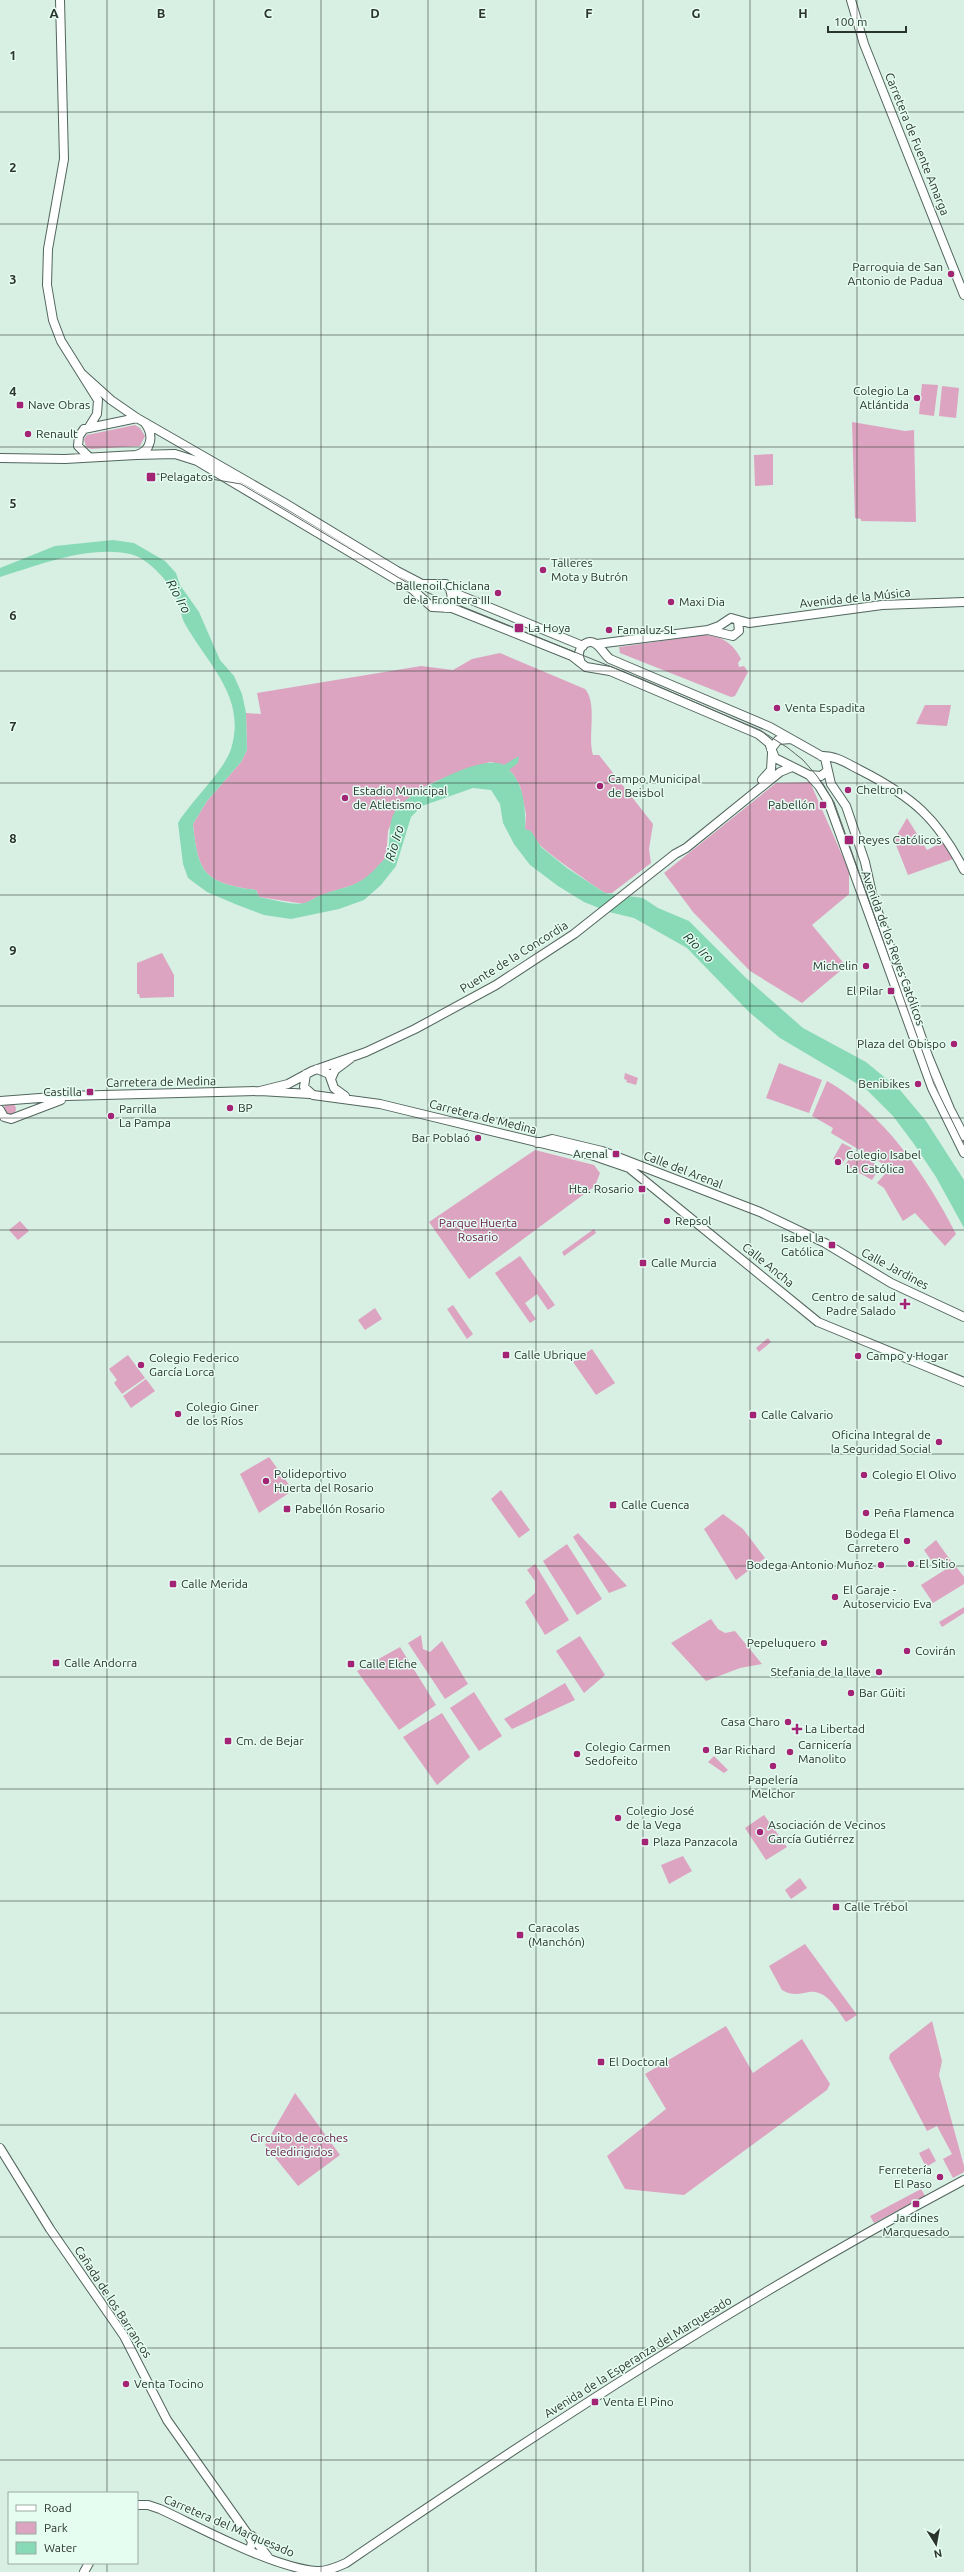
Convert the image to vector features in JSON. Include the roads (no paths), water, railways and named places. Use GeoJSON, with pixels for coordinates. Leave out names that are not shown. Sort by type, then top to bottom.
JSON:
{"type":"FeatureCollection","features":[{"type":"Feature","properties":{"kind":"main road"},"geometry":{"type":"LineString","coordinates":[[60,0],[64,159],[48,249],[46,285],[57,331],[65,349],[95,394],[98,404],[97,414],[89,427],[79,436],[78,446],[73,453],[63,457]]}},
{"type":"Feature","properties":{"kind":"main road","name":"Carretera de Fuente Amarga"},"geometry":{"type":"LineString","coordinates":[[851,0],[864,44],[964,295]]}},
{"type":"Feature","properties":{"kind":"main road"},"geometry":{"type":"LineString","coordinates":[[81,373],[111,400],[137,418],[283,502],[397,571],[421,583],[443,583],[452,592],[583,646]]}},
{"type":"Feature","properties":{"kind":"main road"},"geometry":{"type":"LineString","coordinates":[[89,427],[137,418]]}},
{"type":"Feature","properties":{"kind":"main road"},"geometry":{"type":"LineString","coordinates":[[136,455],[144,452],[151,441],[150,431],[145,422]]}},
{"type":"Feature","properties":{"kind":"main road"},"geometry":{"type":"LineString","coordinates":[[78,446],[89,457]]}},
{"type":"Feature","properties":{"kind":"main road"},"geometry":{"type":"LineString","coordinates":[[0,458],[175,454],[197,461],[426,600],[432,607],[452,608],[580,660],[586,666],[595,667],[660,691],[758,734],[767,740],[778,761],[809,775],[821,776],[828,770],[844,762]]}},
{"type":"Feature","properties":{"kind":"main road"},"geometry":{"type":"LineString","coordinates":[[426,600],[427,589],[434,584]]}},
{"type":"Feature","properties":{"kind":"main road"},"geometry":{"type":"LineString","coordinates":[[445,608],[452,600],[452,592]]}},
{"type":"Feature","properties":{"kind":"main road","name":"Avenida de la Música"},"geometry":{"type":"LineString","coordinates":[[739,625],[882,605],[964,602]]}},
{"type":"Feature","properties":{"kind":"main road"},"geometry":{"type":"LineString","coordinates":[[580,660],[579,651],[583,646],[590,642],[597,644],[708,630],[733,636],[739,625],[728,618],[722,623],[708,630]]}},
{"type":"Feature","properties":{"kind":"main road"},"geometry":{"type":"LineString","coordinates":[[722,623],[723,633]]}},
{"type":"Feature","properties":{"kind":"main road"},"geometry":{"type":"LineString","coordinates":[[595,667],[602,662],[607,645],[615,642]]}},
{"type":"Feature","properties":{"kind":"main road"},"geometry":{"type":"LineString","coordinates":[[597,644],[610,658],[770,727],[821,756],[827,755],[844,762],[890,785],[914,802],[944,833],[964,870]]}},
{"type":"Feature","properties":{"kind":"main road"},"geometry":{"type":"LineString","coordinates":[[675,854],[683,844],[769,774],[772,764],[771,750],[778,740],[792,739]]}},
{"type":"Feature","properties":{"kind":"main road","name":"Avenida de los Reyes Católicos"},"geometry":{"type":"LineString","coordinates":[[821,756],[826,760],[832,784],[846,806],[863,856],[873,898],[928,1056],[950,1109],[964,1136]]}},
{"type":"Feature","properties":{"kind":"main road"},"geometry":{"type":"LineString","coordinates":[[675,854],[686,848],[780,772],[792,767]]}},
{"type":"Feature","properties":{"kind":"main road","name":"Avenida de los Reyes Católicos"},"geometry":{"type":"LineString","coordinates":[[809,775],[823,792],[830,807],[932,1088],[964,1153]]}},
{"type":"Feature","properties":{"kind":"main road","name":"Puente de la Concordia"},"geometry":{"type":"LineString","coordinates":[[314,1070],[352,1058],[415,1029],[496,985],[574,934],[675,854]]}},
{"type":"Feature","properties":{"kind":"main road"},"geometry":{"type":"LineString","coordinates":[[306,1074],[304,1087],[313,1094],[327,1092],[332,1081],[336,1064]]}},
{"type":"Feature","properties":{"kind":"main road"},"geometry":{"type":"LineString","coordinates":[[260,1091],[288,1084],[314,1070],[326,1071],[336,1090],[347,1098]]}},
{"type":"Feature","properties":{"kind":"main road","name":"Carretera de Medina"},"geometry":{"type":"LineString","coordinates":[[6,1100],[71,1096],[260,1091],[313,1094],[347,1098],[437,1117],[589,1156],[629,1168],[692,1219]]}},
{"type":"Feature","properties":{"kind":"main road"},"geometry":{"type":"LineString","coordinates":[[18,1114],[19,1105],[6,1100],[0,1111],[8,1119],[18,1114],[71,1096]]}},
{"type":"Feature","properties":{"kind":"main road","name":"Calle del Arenal"},"geometry":{"type":"LineString","coordinates":[[537,1143],[552,1139],[602,1151],[760,1212],[816,1238]]}},
{"type":"Feature","properties":{"kind":"main road","name":"Calle Ancha"},"geometry":{"type":"LineString","coordinates":[[692,1219],[818,1322],[964,1382]]}},
{"type":"Feature","properties":{"kind":"main road","name":"Calle Jardines"},"geometry":{"type":"LineString","coordinates":[[816,1238],[891,1282],[964,1317]]}},
{"type":"Feature","properties":{"kind":"main road","name":"Cañada de los Barrancos"},"geometry":{"type":"LineString","coordinates":[[0,2148],[50,2229],[124,2336],[167,2420],[252,2542],[250,2550]]}},
{"type":"Feature","properties":{"kind":"main road","name":"Avenida de la Esperanza del Marquesado"},"geometry":{"type":"LineString","coordinates":[[334,2568],[346,2563],[492,2462],[705,2328],[773,2287],[964,2180]]}},
{"type":"Feature","properties":{"kind":"main road","name":"Carretera del Marquesado"},"geometry":{"type":"LineString","coordinates":[[138,2505],[148,2505],[160,2509],[250,2550],[302,2569],[318,2572],[334,2568]]}},
{"type":"Feature","properties":{"kind":"main road"},"geometry":{"type":"LineString","coordinates":[[241,2546],[246,2534],[270,2558]]}},
{"type":"Feature","properties":{"kind":"water","name":"Rio Iro"},"geometry":{"type":"Polygon","coordinates":[[[113,540],[134,543],[165,561],[176,573],[180,585],[199,612],[220,660],[234,676],[242,694],[246,713],[247,750],[241,762],[207,801],[193,824],[195,841],[201,865],[207,873],[225,884],[256,890],[259,897],[295,904],[300,904],[321,895],[351,886],[369,875],[385,858],[388,851],[390,826],[394,813],[406,800],[449,775],[481,764],[494,763],[504,765],[519,756],[518,763],[509,770],[518,782],[521,790],[525,814],[525,829],[531,831],[541,847],[567,868],[605,893],[643,898],[658,908],[689,921],[745,977],[803,1028],[866,1062],[900,1090],[926,1121],[964,1180],[964,1228],[936,1177],[914,1144],[893,1116],[866,1089],[780,1038],[749,1012],[687,948],[634,918],[609,912],[584,902],[558,886],[530,865],[514,844],[503,823],[500,804],[491,790],[473,788],[422,806],[411,817],[396,866],[381,885],[364,900],[339,909],[291,919],[264,915],[207,892],[188,878],[183,864],[178,823],[222,767],[231,749],[235,730],[234,713],[230,697],[223,682],[185,624],[175,594],[165,580],[145,561],[137,556],[114,552],[81,554],[47,562],[0,577],[0,568],[55,546],[113,540]]]}},
{"type":"Feature","properties":{"kind":"tram line"},"geometry":{"type":"LineString","coordinates":[[151,474],[187,475],[241,484],[406,582],[431,594],[644,680],[763,732],[788,748],[803,760],[817,776],[834,802],[934,1084],[964,1145]]}},
{"type":"Feature","properties":{"kind":"place","name":"Parroquia de San Antonio de Padua"},"geometry":{"type":"Point","coordinates":[951,274]}},
{"type":"Feature","properties":{"kind":"place","name":"Colegio La Atlántida"},"geometry":{"type":"Point","coordinates":[917,398]}},
{"type":"Feature","properties":{"kind":"place","name":"Nave Obras"},"geometry":{"type":"Point","coordinates":[20,405]}},
{"type":"Feature","properties":{"kind":"place","name":"Renault"},"geometry":{"type":"Point","coordinates":[28,434]}},
{"type":"Feature","properties":{"kind":"place","name":"Pelagatos"},"geometry":{"type":"Point","coordinates":[151,477]}},
{"type":"Feature","properties":{"kind":"place","name":"Talleres Mota y Butrón"},"geometry":{"type":"Point","coordinates":[543,570]}},
{"type":"Feature","properties":{"kind":"place","name":"Ballenoil Chiclana de la Frontera III"},"geometry":{"type":"Point","coordinates":[498,593]}},
{"type":"Feature","properties":{"kind":"place","name":"Maxi Dia"},"geometry":{"type":"Point","coordinates":[671,602]}},
{"type":"Feature","properties":{"kind":"place","name":"La Hoya"},"geometry":{"type":"Point","coordinates":[519,628]}},
{"type":"Feature","properties":{"kind":"place","name":"Famaluz SL"},"geometry":{"type":"Point","coordinates":[609,630]}},
{"type":"Feature","properties":{"kind":"place","name":"Venta Espadita"},"geometry":{"type":"Point","coordinates":[777,708]}},
{"type":"Feature","properties":{"kind":"place","name":"Campo Municipal de Beisbol"},"geometry":{"type":"Point","coordinates":[600,786]}},
{"type":"Feature","properties":{"kind":"place","name":"Cheltron"},"geometry":{"type":"Point","coordinates":[848,790]}},
{"type":"Feature","properties":{"kind":"place","name":"Estadio Municipal de Atletismo"},"geometry":{"type":"Point","coordinates":[345,798]}},
{"type":"Feature","properties":{"kind":"place","name":"Pabellón"},"geometry":{"type":"Point","coordinates":[823,805]}},
{"type":"Feature","properties":{"kind":"place","name":"Reyes Católicos"},"geometry":{"type":"Point","coordinates":[849,840]}},
{"type":"Feature","properties":{"kind":"place","name":"Michelin"},"geometry":{"type":"Point","coordinates":[866,966]}},
{"type":"Feature","properties":{"kind":"place","name":"El Pilar"},"geometry":{"type":"Point","coordinates":[891,991]}},
{"type":"Feature","properties":{"kind":"place","name":"Plaza del Obispo"},"geometry":{"type":"Point","coordinates":[954,1044]}},
{"type":"Feature","properties":{"kind":"place","name":"Benibikes"},"geometry":{"type":"Point","coordinates":[918,1084]}},
{"type":"Feature","properties":{"kind":"place","name":"Castilla"},"geometry":{"type":"Point","coordinates":[90,1092]}},
{"type":"Feature","properties":{"kind":"place","name":"BP"},"geometry":{"type":"Point","coordinates":[230,1108]}},
{"type":"Feature","properties":{"kind":"place","name":"Parrilla La Pampa"},"geometry":{"type":"Point","coordinates":[111,1116]}},
{"type":"Feature","properties":{"kind":"place","name":"Bar Poblaó"},"geometry":{"type":"Point","coordinates":[478,1138]}},
{"type":"Feature","properties":{"kind":"place","name":"Arenal"},"geometry":{"type":"Point","coordinates":[616,1154]}},
{"type":"Feature","properties":{"kind":"place","name":"Colegio Isabel La Católica"},"geometry":{"type":"Point","coordinates":[838,1162]}},
{"type":"Feature","properties":{"kind":"place","name":"Hta. Rosario"},"geometry":{"type":"Point","coordinates":[642,1189]}},
{"type":"Feature","properties":{"kind":"place","name":"Repsol"},"geometry":{"type":"Point","coordinates":[667,1221]}},
{"type":"Feature","properties":{"kind":"place","name":"Isabel la Católica"},"geometry":{"type":"Point","coordinates":[832,1245]}},
{"type":"Feature","properties":{"kind":"place","name":"Calle Murcia"},"geometry":{"type":"Point","coordinates":[643,1263]}},
{"type":"Feature","properties":{"kind":"place","name":"Centro de salud Padre Salado"},"geometry":{"type":"Point","coordinates":[905,1304]}},
{"type":"Feature","properties":{"kind":"place","name":"Calle Ubrique"},"geometry":{"type":"Point","coordinates":[506,1355]}},
{"type":"Feature","properties":{"kind":"place","name":"Campo y Hogar"},"geometry":{"type":"Point","coordinates":[858,1356]}},
{"type":"Feature","properties":{"kind":"place","name":"Colegio Federico García Lorca"},"geometry":{"type":"Point","coordinates":[141,1365]}},
{"type":"Feature","properties":{"kind":"place","name":"Colegio Giner de los Ríos"},"geometry":{"type":"Point","coordinates":[178,1414]}},
{"type":"Feature","properties":{"kind":"place","name":"Calle Calvario"},"geometry":{"type":"Point","coordinates":[753,1415]}},
{"type":"Feature","properties":{"kind":"place","name":"Oficina Integral de la Seguridad Social"},"geometry":{"type":"Point","coordinates":[939,1442]}},
{"type":"Feature","properties":{"kind":"place","name":"Colegio El Olivo"},"geometry":{"type":"Point","coordinates":[864,1475]}},
{"type":"Feature","properties":{"kind":"place","name":"Polideportivo Huerta del Rosario"},"geometry":{"type":"Point","coordinates":[266,1481]}},
{"type":"Feature","properties":{"kind":"place","name":"Calle Cuenca"},"geometry":{"type":"Point","coordinates":[613,1505]}},
{"type":"Feature","properties":{"kind":"place","name":"Pabellón Rosario"},"geometry":{"type":"Point","coordinates":[287,1509]}},
{"type":"Feature","properties":{"kind":"place","name":"Peña Flamenca"},"geometry":{"type":"Point","coordinates":[866,1513]}},
{"type":"Feature","properties":{"kind":"place","name":"Bodega El Carretero"},"geometry":{"type":"Point","coordinates":[907,1541]}},
{"type":"Feature","properties":{"kind":"place","name":"El Sitio"},"geometry":{"type":"Point","coordinates":[911,1564]}},
{"type":"Feature","properties":{"kind":"place","name":"Bodega Antonio Muñoz"},"geometry":{"type":"Point","coordinates":[881,1565]}},
{"type":"Feature","properties":{"kind":"place","name":"Calle Merida"},"geometry":{"type":"Point","coordinates":[173,1584]}},
{"type":"Feature","properties":{"kind":"place","name":"El Garaje - Autoservicio Eva"},"geometry":{"type":"Point","coordinates":[835,1597]}},
{"type":"Feature","properties":{"kind":"place","name":"Pepeluquero"},"geometry":{"type":"Point","coordinates":[824,1643]}},
{"type":"Feature","properties":{"kind":"place","name":"Covirán"},"geometry":{"type":"Point","coordinates":[907,1651]}},
{"type":"Feature","properties":{"kind":"place","name":"Calle Andorra"},"geometry":{"type":"Point","coordinates":[56,1663]}},
{"type":"Feature","properties":{"kind":"place","name":"Calle Elche"},"geometry":{"type":"Point","coordinates":[351,1664]}},
{"type":"Feature","properties":{"kind":"place","name":"Stefania de la llave"},"geometry":{"type":"Point","coordinates":[879,1672]}},
{"type":"Feature","properties":{"kind":"place","name":"Bar Güiti"},"geometry":{"type":"Point","coordinates":[851,1693]}},
{"type":"Feature","properties":{"kind":"place","name":"Casa Charo"},"geometry":{"type":"Point","coordinates":[788,1722]}},
{"type":"Feature","properties":{"kind":"place","name":"La Libertad"},"geometry":{"type":"Point","coordinates":[797,1729]}},
{"type":"Feature","properties":{"kind":"place","name":"Cm. de Bejar"},"geometry":{"type":"Point","coordinates":[228,1741]}},
{"type":"Feature","properties":{"kind":"place","name":"Bar Richard"},"geometry":{"type":"Point","coordinates":[706,1750]}},
{"type":"Feature","properties":{"kind":"place","name":"Carnicería Manolito"},"geometry":{"type":"Point","coordinates":[790,1752]}},
{"type":"Feature","properties":{"kind":"place","name":"Colegio Carmen Sedofeito"},"geometry":{"type":"Point","coordinates":[577,1754]}},
{"type":"Feature","properties":{"kind":"place","name":"Papelería Melchor"},"geometry":{"type":"Point","coordinates":[773,1766]}},
{"type":"Feature","properties":{"kind":"place","name":"Colegio José de la Vega"},"geometry":{"type":"Point","coordinates":[618,1818]}},
{"type":"Feature","properties":{"kind":"place","name":"Asociación de Vecinos García Gutiérrez"},"geometry":{"type":"Point","coordinates":[760,1832]}},
{"type":"Feature","properties":{"kind":"place","name":"Plaza Panzacola"},"geometry":{"type":"Point","coordinates":[645,1842]}},
{"type":"Feature","properties":{"kind":"place","name":"Calle Trébol"},"geometry":{"type":"Point","coordinates":[836,1907]}},
{"type":"Feature","properties":{"kind":"place","name":"Caracolas (Manchón)"},"geometry":{"type":"Point","coordinates":[520,1935]}},
{"type":"Feature","properties":{"kind":"place","name":"El Doctoral"},"geometry":{"type":"Point","coordinates":[601,2062]}},
{"type":"Feature","properties":{"kind":"place","name":"Ferretería El Paso"},"geometry":{"type":"Point","coordinates":[940,2177]}},
{"type":"Feature","properties":{"kind":"place","name":"Jardines Marquesado"},"geometry":{"type":"Point","coordinates":[916,2204]}},
{"type":"Feature","properties":{"kind":"place","name":"Venta Tocino"},"geometry":{"type":"Point","coordinates":[126,2384]}},
{"type":"Feature","properties":{"kind":"place","name":"Venta El Pino"},"geometry":{"type":"Point","coordinates":[595,2402]}},
{"type":"Feature","properties":{"kind":"park label","name":"Parque Huerta Rosario"},"geometry":{"type":"Point","coordinates":[478,1230]}},
{"type":"Feature","properties":{"kind":"park label","name":"Circuito de coches teledirigidos"},"geometry":{"type":"Point","coordinates":[299,2145]}}]}
